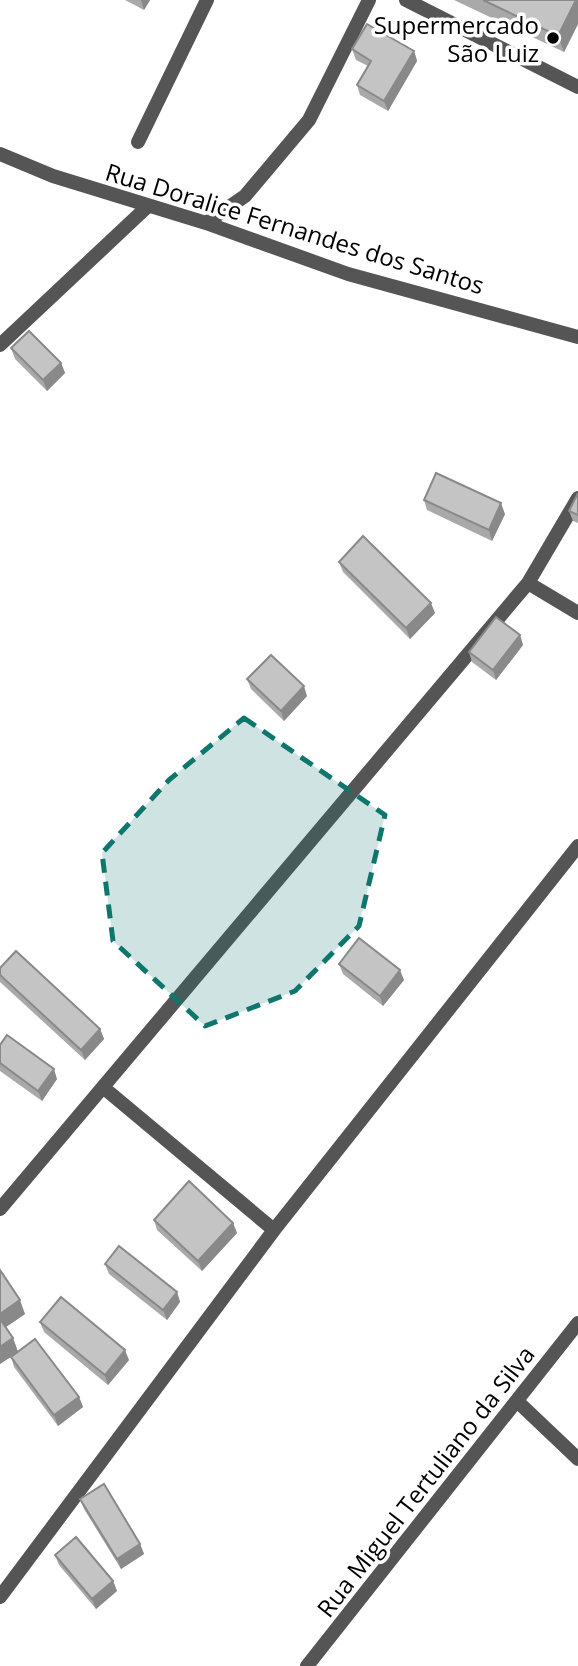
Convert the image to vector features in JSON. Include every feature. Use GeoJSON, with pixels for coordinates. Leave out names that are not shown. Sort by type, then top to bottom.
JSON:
{"type":"FeatureCollection","features":[{"type":"Feature","properties":{"kind":"street"},"geometry":{"type":"LineString","coordinates":[[138,142],[207,0]]}},
{"type":"Feature","properties":{"kind":"street"},"geometry":{"type":"LineString","coordinates":[[206,223],[245,196],[309,120],[369,0]]}},
{"type":"Feature","properties":{"kind":"street"},"geometry":{"type":"LineString","coordinates":[[407,0],[578,87]]}},
{"type":"Feature","properties":{"kind":"street","name":"Rua Doralice Fernandes dos Santos"},"geometry":{"type":"LineString","coordinates":[[0,154],[53,176],[206,223],[348,274],[578,337]]}},
{"type":"Feature","properties":{"kind":"street"},"geometry":{"type":"LineString","coordinates":[[0,345],[148,206]]}},
{"type":"Feature","properties":{"kind":"street"},"geometry":{"type":"LineString","coordinates":[[0,1209],[528,583],[578,498]]}},
{"type":"Feature","properties":{"kind":"street"},"geometry":{"type":"LineString","coordinates":[[528,583],[578,613]]}},
{"type":"Feature","properties":{"kind":"street"},"geometry":{"type":"LineString","coordinates":[[0,1597],[274,1230],[578,846]]}},
{"type":"Feature","properties":{"kind":"street"},"geometry":{"type":"LineString","coordinates":[[104,1088],[274,1230]]}},
{"type":"Feature","properties":{"kind":"street","name":"Rua Miguel Tertuliano da Silva"},"geometry":{"type":"LineString","coordinates":[[307,1666],[578,1323]]}},
{"type":"Feature","properties":{"kind":"street"},"geometry":{"type":"LineString","coordinates":[[517,1401],[578,1459]]}},
{"type":"Feature","properties":{"kind":"highlighted area"},"geometry":{"type":"Polygon","coordinates":[[[244,718],[385,815],[359,926],[295,991],[205,1026],[113,941],[102,853],[169,780],[244,718]]]}},
{"type":"Feature","properties":{"kind":"building"},"geometry":{"type":"Polygon","coordinates":[[[483,0],[576,0],[558,36],[483,0]]]}},
{"type":"Feature","properties":{"kind":"building"},"geometry":{"type":"Polygon","coordinates":[[[367,24],[414,51],[384,101],[357,85],[371,61],[352,49],[367,24]]]}},
{"type":"Feature","properties":{"kind":"building"},"geometry":{"type":"Polygon","coordinates":[[[29,331],[61,363],[43,380],[11,348],[29,331]]]}},
{"type":"Feature","properties":{"kind":"building"},"geometry":{"type":"Polygon","coordinates":[[[436,473],[501,503],[489,530],[424,500],[436,473]]]}},
{"type":"Feature","properties":{"kind":"building"},"geometry":{"type":"Polygon","coordinates":[[[578,493],[578,515],[569,511],[578,493]]]}},
{"type":"Feature","properties":{"kind":"building"},"geometry":{"type":"Polygon","coordinates":[[[363,536],[431,603],[406,628],[339,562],[363,536]]]}},
{"type":"Feature","properties":{"kind":"building"},"geometry":{"type":"Polygon","coordinates":[[[496,617],[520,635],[493,670],[469,652],[496,617]]]}},
{"type":"Feature","properties":{"kind":"building"},"geometry":{"type":"Polygon","coordinates":[[[271,655],[304,686],[281,711],[247,679],[271,655]]]}},
{"type":"Feature","properties":{"kind":"building"},"geometry":{"type":"Polygon","coordinates":[[[359,938],[400,970],[380,996],[339,964],[359,938]]]}},
{"type":"Feature","properties":{"kind":"building"},"geometry":{"type":"Polygon","coordinates":[[[16,951],[100,1029],[81,1050],[0,975],[0,968],[16,951]]]}},
{"type":"Feature","properties":{"kind":"building"},"geometry":{"type":"Polygon","coordinates":[[[7,1035],[54,1069],[38,1091],[0,1063],[0,1045],[7,1035]]]}},
{"type":"Feature","properties":{"kind":"building"},"geometry":{"type":"Polygon","coordinates":[[[189,1181],[233,1223],[198,1261],[154,1220],[189,1181]]]}},
{"type":"Feature","properties":{"kind":"building"},"geometry":{"type":"Polygon","coordinates":[[[119,1246],[177,1292],[163,1310],[105,1264],[119,1246]]]}},
{"type":"Feature","properties":{"kind":"building"},"geometry":{"type":"Polygon","coordinates":[[[0,1270],[20,1300],[0,1314],[0,1270]]]}},
{"type":"Feature","properties":{"kind":"building"},"geometry":{"type":"Polygon","coordinates":[[[61,1297],[125,1350],[105,1375],[40,1322],[61,1297]]]}},
{"type":"Feature","properties":{"kind":"building"},"geometry":{"type":"Polygon","coordinates":[[[0,1319],[13,1338],[0,1347],[0,1319]]]}},
{"type":"Feature","properties":{"kind":"building"},"geometry":{"type":"Polygon","coordinates":[[[35,1339],[79,1397],[54,1415],[11,1357],[35,1339]]]}},
{"type":"Feature","properties":{"kind":"building"},"geometry":{"type":"Polygon","coordinates":[[[104,1484],[140,1544],[117,1559],[80,1499],[104,1484]]]}},
{"type":"Feature","properties":{"kind":"building"},"geometry":{"type":"Polygon","coordinates":[[[76,1537],[113,1581],[92,1599],[55,1555],[76,1537]]]}},
{"type":"Feature","properties":{"kind":"place","name":"Supermercado São Luiz"},"geometry":{"type":"Point","coordinates":[553,38]}}]}
